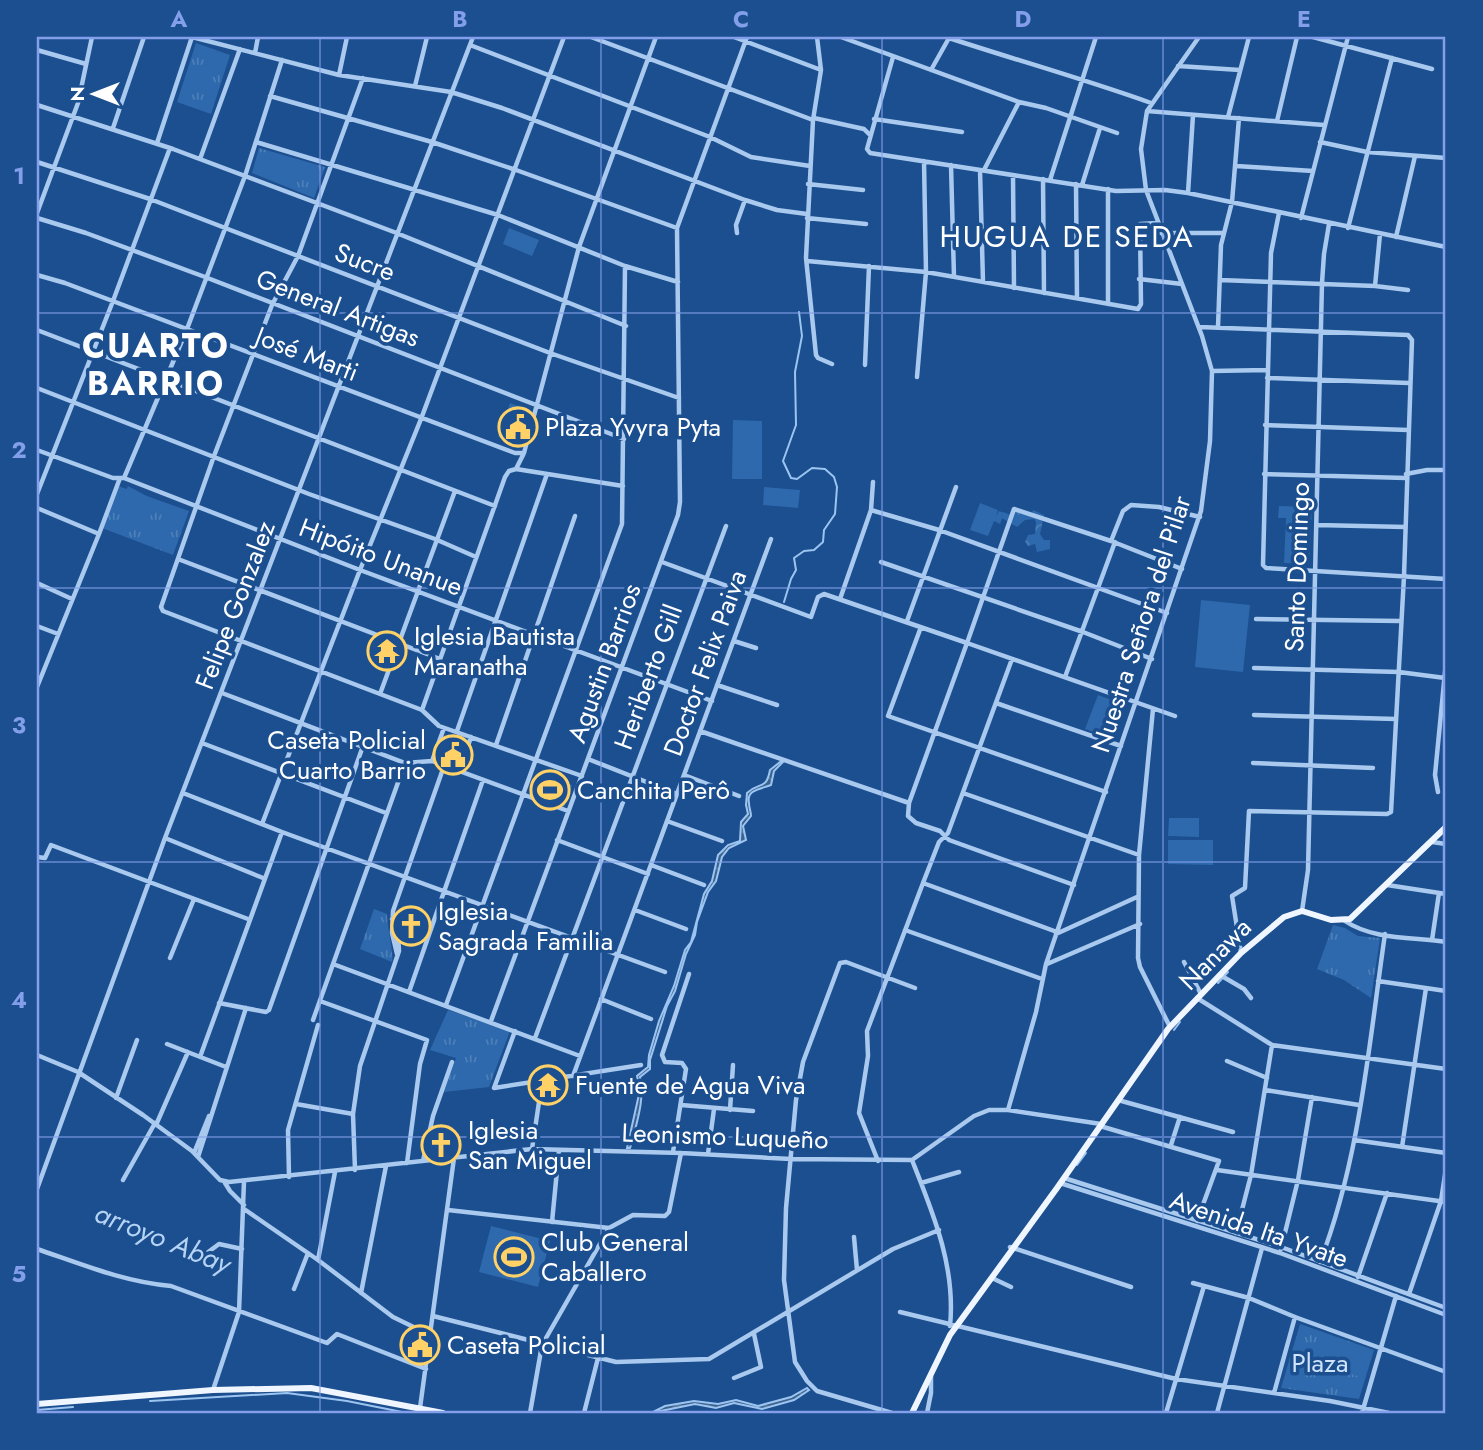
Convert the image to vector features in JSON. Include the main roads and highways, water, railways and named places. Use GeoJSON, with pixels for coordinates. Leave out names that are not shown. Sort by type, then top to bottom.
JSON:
{"type":"FeatureCollection","features":[{"type":"Feature","properties":{"kind":"main road","name":"Nanawa"},"geometry":{"type":"LineString","coordinates":[[910,1413],[953,1326],[1170,1027],[1241,953],[1284,917],[1302,911],[1331,920],[1345,921],[1355,915],[1446,827]]}},
{"type":"Feature","properties":{"kind":"main road","name":"Nanawa"},"geometry":{"type":"LineString","coordinates":[[910,1413],[931,1376],[953,1326],[992,1278],[1011,1248]]}},
{"type":"Feature","properties":{"kind":"main road"},"geometry":{"type":"LineString","coordinates":[[37,1404],[214,1390],[312,1388],[443,1413]]}},
{"type":"Feature","properties":{"kind":"water"},"geometry":{"type":"Polygon","coordinates":[[[783,762],[774,771],[771,785],[755,790],[750,795],[751,816],[743,826],[746,840],[729,848],[722,857],[716,881],[708,892],[675,991],[667,1006],[650,1060],[650,1069],[640,1077],[642,1093],[640,1110],[630,1148],[627,1148],[640,1090],[637,1076],[648,1067],[659,1021],[685,950],[691,942],[704,894],[712,881],[718,855],[728,845],[740,841],[741,822],[748,814],[747,793],[767,781],[770,770],[783,762]]]}},
{"type":"Feature","properties":{"kind":"water"},"geometry":{"type":"Polygon","coordinates":[[[807,1388],[809,1390],[794,1400],[762,1409],[734,1403],[716,1408],[695,1404],[651,1413],[665,1406],[694,1401],[718,1404],[736,1400],[758,1406],[791,1397],[807,1388]]]}},
{"type":"Feature","properties":{"kind":"waterway"},"geometry":{"type":"LineString","coordinates":[[784,602],[796,570],[794,558],[804,551],[814,550],[823,542],[824,530],[835,514],[837,487],[834,477],[825,469],[812,468],[797,479],[791,478],[783,461],[796,425],[795,372],[802,336],[799,312]]}},
{"type":"Feature","properties":{"kind":"waterway"},"geometry":{"type":"LineString","coordinates":[[1218,983],[1228,972]]}},
{"type":"Feature","properties":{"kind":"waterway"},"geometry":{"type":"LineString","coordinates":[[1174,1030],[1180,1022]]}},
{"type":"Feature","properties":{"kind":"waterway"},"geometry":{"type":"LineString","coordinates":[[1077,1165],[1086,1153]]}},
{"type":"Feature","properties":{"kind":"waterway"},"geometry":{"type":"LineString","coordinates":[[150,1401],[287,1393],[407,1413]]}},
{"type":"Feature","properties":{"kind":"waterway"},"geometry":{"type":"LineString","coordinates":[[37,1410],[73,1407]]}},
{"type":"Feature","properties":{"kind":"place","name":"Plaza Yvyra Pyta"},"geometry":{"type":"Point","coordinates":[518,427]}},
{"type":"Feature","properties":{"kind":"place","name":"Iglesia Bautista Maranatha"},"geometry":{"type":"Point","coordinates":[387,651]}},
{"type":"Feature","properties":{"kind":"place","name":"Caseta Policial Cuarto Barrio"},"geometry":{"type":"Point","coordinates":[453,755]}},
{"type":"Feature","properties":{"kind":"place","name":"Canchita Perô"},"geometry":{"type":"Point","coordinates":[550,790]}},
{"type":"Feature","properties":{"kind":"place","name":"Iglesia Sagrada Familia"},"geometry":{"type":"Point","coordinates":[411,926]}},
{"type":"Feature","properties":{"kind":"place","name":"Fuente de Agua Viva"},"geometry":{"type":"Point","coordinates":[548,1085]}},
{"type":"Feature","properties":{"kind":"place","name":"Iglesia San Miguel"},"geometry":{"type":"Point","coordinates":[441,1145]}},
{"type":"Feature","properties":{"kind":"place","name":"Club General Caballero"},"geometry":{"type":"Point","coordinates":[514,1257]}},
{"type":"Feature","properties":{"kind":"place","name":"Caseta Policial"},"geometry":{"type":"Point","coordinates":[420,1345]}},
{"type":"Feature","properties":{"kind":"district","name":"HUGUA DE SEDA"},"geometry":{"type":"Point","coordinates":[1067,237]}},
{"type":"Feature","properties":{"kind":"district","name":"CUARTO BARRIO"},"geometry":{"type":"Point","coordinates":[156,364]}},
{"type":"Feature","properties":{"kind":"water label","name":"arroyo Abay"},"geometry":{"type":"Point","coordinates":[163,1238]}},
{"type":"Feature","properties":{"kind":"park label","name":"Plaza"},"geometry":{"type":"Point","coordinates":[1320,1363]}}]}
